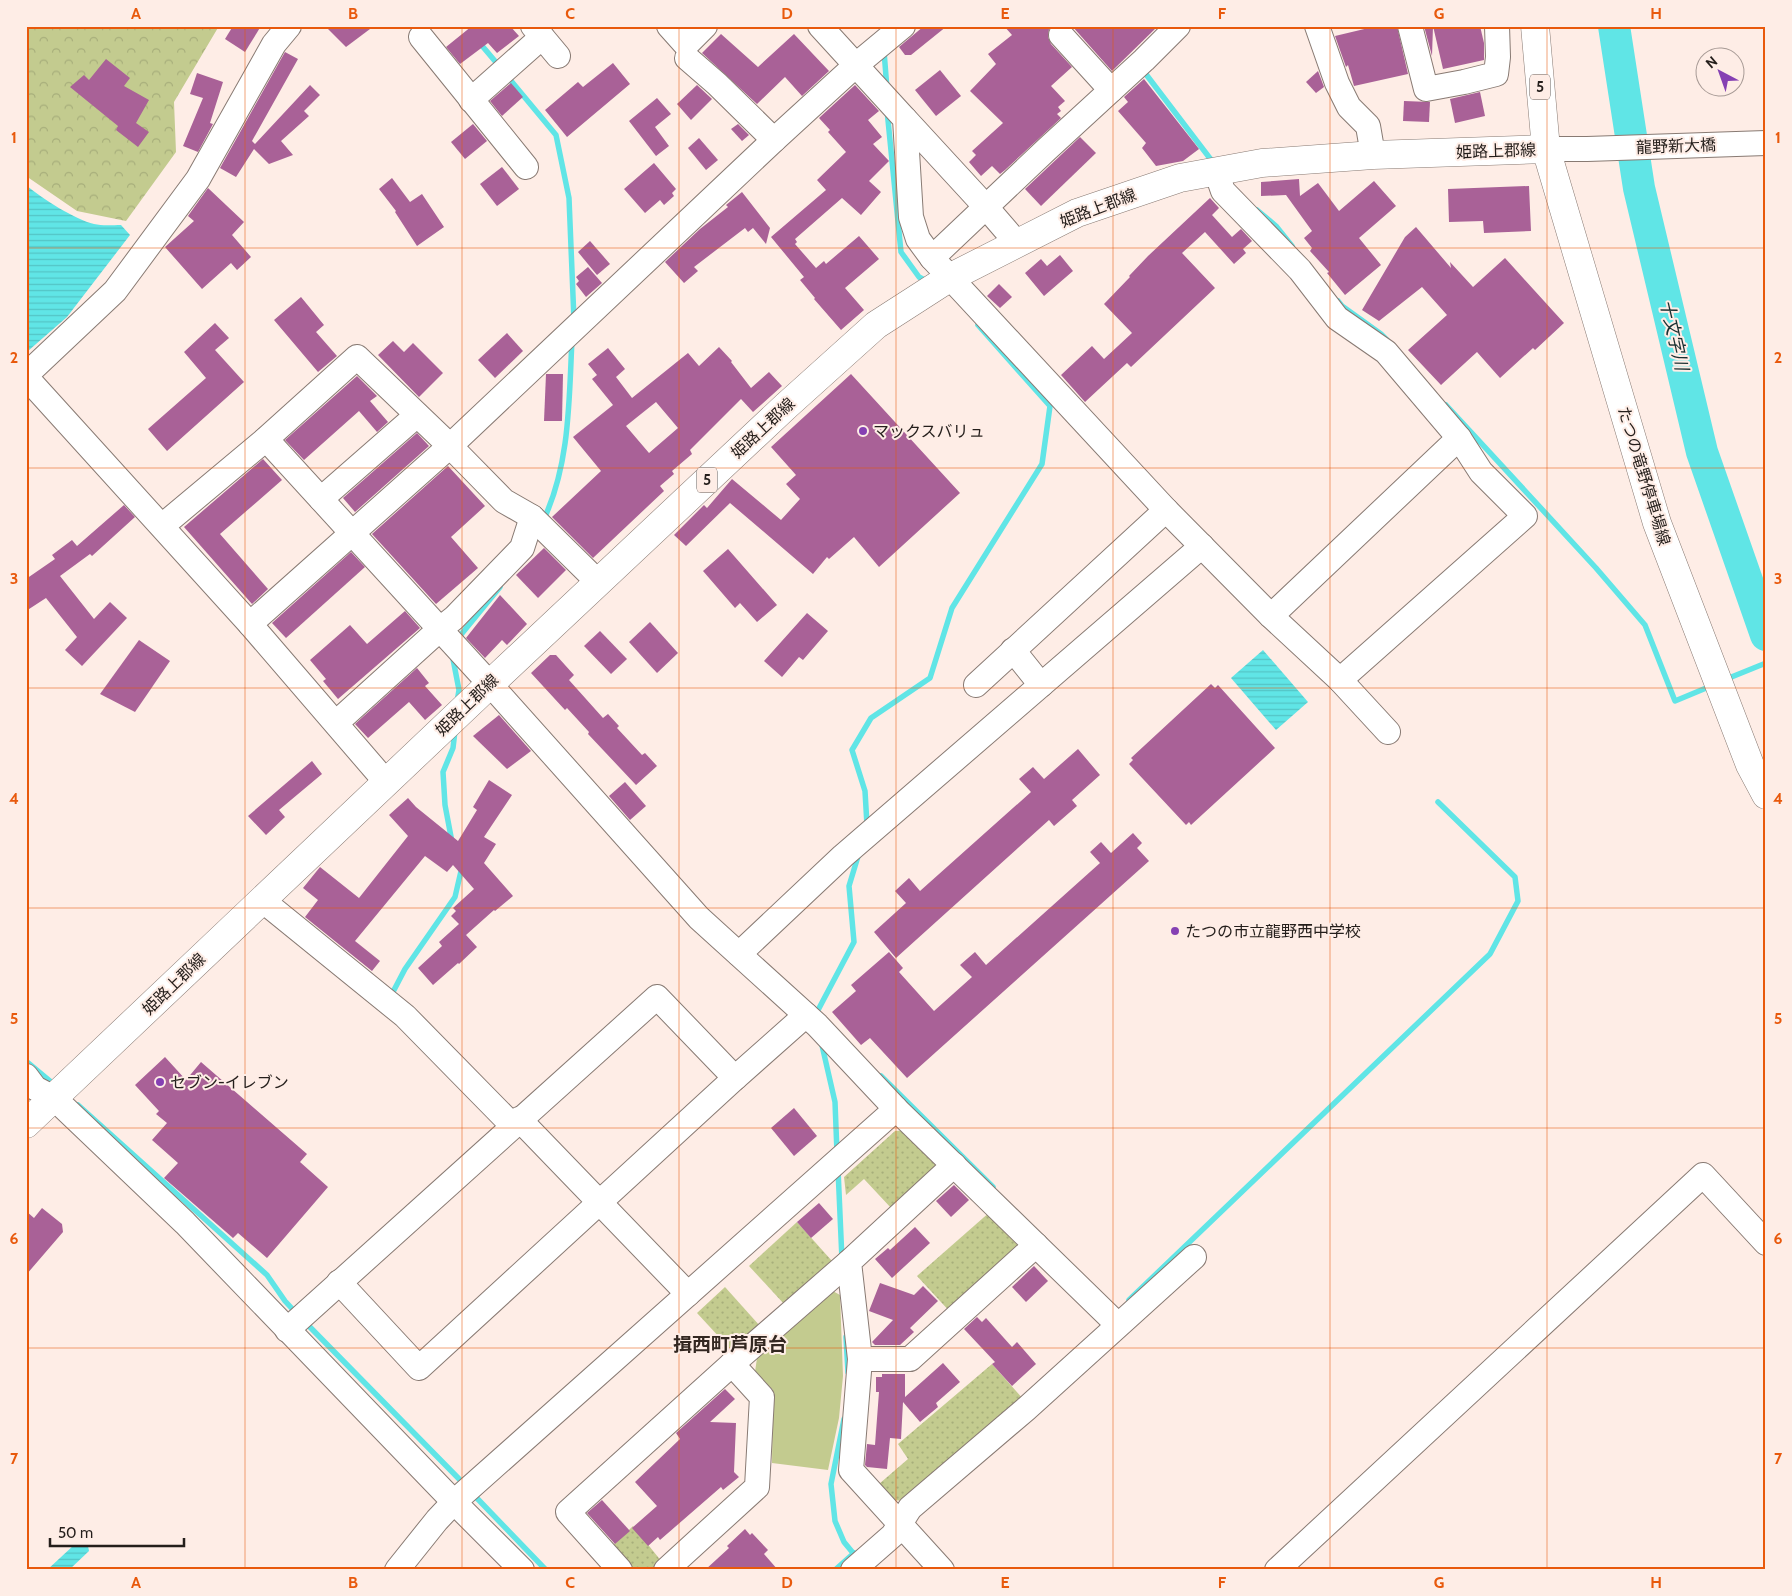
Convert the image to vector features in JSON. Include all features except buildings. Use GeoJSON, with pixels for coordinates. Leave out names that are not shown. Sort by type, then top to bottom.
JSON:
{"type":"FeatureCollection","features":[{"type":"Feature","properties":{"kind":"main road","name":"姫路上郡線"},"geometry":{"type":"LineString","coordinates":[[26,1124],[598,582],[876,324],[940,268],[1017,243],[1077,213],[1180,178],[1262,163],[1373,155],[1546,149],[1535,26]]}},
{"type":"Feature","properties":{"kind":"main road","name":"たつの竜野停車場線"},"geometry":{"type":"LineString","coordinates":[[1546,149],[1657,523],[1750,765],[1766,795]]}},
{"type":"Feature","properties":{"kind":"street"},"geometry":{"type":"LineString","coordinates":[[289,26],[274,44],[198,179],[115,291],[26,376],[250,624],[386,782]]}},
{"type":"Feature","properties":{"kind":"street"},"geometry":{"type":"LineString","coordinates":[[669,26],[686,45],[705,26]]}},
{"type":"Feature","properties":{"kind":"street"},"geometry":{"type":"LineString","coordinates":[[820,26],[1017,243]]}},
{"type":"Feature","properties":{"kind":"street"},"geometry":{"type":"LineString","coordinates":[[250,624],[450,446],[774,140],[856,64],[903,26]]}},
{"type":"Feature","properties":{"kind":"street"},"geometry":{"type":"LineString","coordinates":[[940,268],[986,207],[1139,65],[1178,26]]}},
{"type":"Feature","properties":{"kind":"street"},"geometry":{"type":"LineString","coordinates":[[1318,26],[1337,83],[1349,107],[1368,126],[1373,155]]}},
{"type":"Feature","properties":{"kind":"street"},"geometry":{"type":"LineString","coordinates":[[1410,26],[1426,89],[1496,74],[1498,58],[1497,26]]}},
{"type":"Feature","properties":{"kind":"street"},"geometry":{"type":"LineString","coordinates":[[471,100],[538,32],[558,56]]}},
{"type":"Feature","properties":{"kind":"street"},"geometry":{"type":"LineString","coordinates":[[1061,35],[1111,90]]}},
{"type":"Feature","properties":{"kind":"street"},"geometry":{"type":"LineString","coordinates":[[421,38],[526,166]]}},
{"type":"Feature","properties":{"kind":"street"},"geometry":{"type":"LineString","coordinates":[[687,58],[717,84],[774,140]]}},
{"type":"Feature","properties":{"kind":"street"},"geometry":{"type":"LineString","coordinates":[[905,119],[911,216],[918,239],[940,268],[1166,510],[1271,616],[1340,680],[1388,732]]}},
{"type":"Feature","properties":{"kind":"street","name":"龍野新大橋"},"geometry":{"type":"LineString","coordinates":[[1546,149],[1586,150],[1766,143]]}},
{"type":"Feature","properties":{"kind":"street"},"geometry":{"type":"LineString","coordinates":[[1216,171],[1223,191],[1300,270],[1337,318],[1386,352],[1459,438],[1481,472],[1525,516],[1340,680]]}},
{"type":"Feature","properties":{"kind":"street"},"geometry":{"type":"LineString","coordinates":[[162,526],[266,439],[357,357],[450,446],[504,501],[532,517],[598,582]]}},
{"type":"Feature","properties":{"kind":"street"},"geometry":{"type":"LineString","coordinates":[[321,499],[417,415]]}},
{"type":"Feature","properties":{"kind":"street"},"geometry":{"type":"LineString","coordinates":[[1271,616],[1459,438]]}},
{"type":"Feature","properties":{"kind":"street"},"geometry":{"type":"LineString","coordinates":[[266,439],[490,684],[699,918],[806,1015],[896,1109],[1118,1325]]}},
{"type":"Feature","properties":{"kind":"street"},"geometry":{"type":"LineString","coordinates":[[976,686],[1166,510]]}},
{"type":"Feature","properties":{"kind":"street"},"geometry":{"type":"LineString","coordinates":[[336,723],[451,641],[454,618],[522,548],[532,517]]}},
{"type":"Feature","properties":{"kind":"street"},"geometry":{"type":"LineString","coordinates":[[739,954],[843,856],[1202,546]]}},
{"type":"Feature","properties":{"kind":"street"},"geometry":{"type":"LineString","coordinates":[[1013,650],[1041,685]]}},
{"type":"Feature","properties":{"kind":"street"},"geometry":{"type":"LineString","coordinates":[[262,900],[406,1016],[600,1202],[688,1294]]}},
{"type":"Feature","properties":{"kind":"street"},"geometry":{"type":"LineString","coordinates":[[288,1330],[516,1122],[657,997],[735,1078]]}},
{"type":"Feature","properties":{"kind":"street"},"geometry":{"type":"LineString","coordinates":[[339,1282],[419,1368],[806,1015]]}},
{"type":"Feature","properties":{"kind":"street"},"geometry":{"type":"LineString","coordinates":[[26,1076],[35,1088],[54,1098],[185,1223],[522,1570]]}},
{"type":"Feature","properties":{"kind":"street"},"geometry":{"type":"LineString","coordinates":[[397,1570],[436,1520],[454,1502],[896,1109]]}},
{"type":"Feature","properties":{"kind":"street"},"geometry":{"type":"LineString","coordinates":[[620,1570],[568,1512],[732,1364],[849,1262],[954,1165]]}},
{"type":"Feature","properties":{"kind":"street"},"geometry":{"type":"LineString","coordinates":[[1277,1570],[1703,1175],[1766,1243]]}},
{"type":"Feature","properties":{"kind":"street"},"geometry":{"type":"LineString","coordinates":[[860,1359],[910,1359],[1036,1245]]}},
{"type":"Feature","properties":{"kind":"street"},"geometry":{"type":"LineString","coordinates":[[853,1570],[894,1535],[910,1508],[1026,1409],[1194,1257]]}},
{"type":"Feature","properties":{"kind":"street"},"geometry":{"type":"LineString","coordinates":[[849,1262],[860,1359],[851,1470],[942,1570]]}},
{"type":"Feature","properties":{"kind":"street"},"geometry":{"type":"LineString","coordinates":[[666,1570],[757,1488],[762,1397],[732,1364]]}},
{"type":"Feature","properties":{"kind":"green space"},"geometry":{"type":"Polygon","coordinates":[[[26,26],[219,26],[174,102],[176,152],[126,221],[77,211],[26,176],[26,26]]]}},
{"type":"Feature","properties":{"kind":"green space"},"geometry":{"type":"Polygon","coordinates":[[[909,1130],[935,1155],[935,1170],[892,1209],[864,1179],[846,1195],[844,1177],[895,1131],[909,1130]]]}},
{"type":"Feature","properties":{"kind":"green space"},"geometry":{"type":"Polygon","coordinates":[[[991,1211],[1018,1239],[1018,1254],[952,1314],[917,1276],[991,1211]]]}},
{"type":"Feature","properties":{"kind":"green space"},"geometry":{"type":"Polygon","coordinates":[[[797,1222],[832,1261],[784,1304],[749,1266],[797,1222]]]}},
{"type":"Feature","properties":{"kind":"green space"},"geometry":{"type":"Polygon","coordinates":[[[725,1287],[760,1326],[732,1351],[697,1313],[725,1287]]]}},
{"type":"Feature","properties":{"kind":"green space"},"geometry":{"type":"Polygon","coordinates":[[[831,1290],[840,1295],[843,1376],[839,1418],[828,1470],[772,1463],[773,1390],[755,1372],[757,1358],[831,1290]]]}},
{"type":"Feature","properties":{"kind":"green space"},"geometry":{"type":"Polygon","coordinates":[[[992,1364],[1024,1400],[906,1501],[891,1500],[879,1484],[908,1459],[898,1444],[992,1364]]]}},
{"type":"Feature","properties":{"kind":"green space"},"geometry":{"type":"Polygon","coordinates":[[[633,1526],[662,1562],[652,1570],[627,1570],[609,1549],[633,1526]]]}},
{"type":"Feature","properties":{"kind":"water"},"geometry":{"type":"Polygon","coordinates":[[[26,185],[49,202],[78,218],[97,225],[121,225],[130,235],[67,317],[28,351],[26,350],[26,185]]]}},
{"type":"Feature","properties":{"kind":"water"},"geometry":{"type":"Polygon","coordinates":[[[1263,650],[1308,702],[1276,730],[1231,678],[1263,650]]]}},
{"type":"Feature","properties":{"kind":"water"},"geometry":{"type":"Polygon","coordinates":[[[74,1545],[88,1546],[89,1551],[69,1570],[47,1570],[74,1545]]]}},
{"type":"Feature","properties":{"kind":"waterway","name":"十文字川"},"geometry":{"type":"LineString","coordinates":[[1614,26],[1639,188],[1702,452],[1766,635]]}},
{"type":"Feature","properties":{"kind":"waterway"},"geometry":{"type":"LineString","coordinates":[[478,41],[500,67]]}},
{"type":"Feature","properties":{"kind":"waterway"},"geometry":{"type":"LineString","coordinates":[[884,51],[887,89]]}},
{"type":"Feature","properties":{"kind":"waterway"},"geometry":{"type":"LineString","coordinates":[[1142,69],[1215,165]]}},
{"type":"Feature","properties":{"kind":"waterway"},"geometry":{"type":"LineString","coordinates":[[507,76],[556,135],[569,198],[574,320]]}},
{"type":"Feature","properties":{"kind":"waterway"},"geometry":{"type":"LineString","coordinates":[[887,110],[901,252],[919,277],[928,282]]}},
{"type":"Feature","properties":{"kind":"waterway"},"geometry":{"type":"LineString","coordinates":[[1257,210],[1276,226],[1292,246]]}},
{"type":"Feature","properties":{"kind":"waterway"},"geometry":{"type":"LineString","coordinates":[[1338,301],[1387,340]]}},
{"type":"Feature","properties":{"kind":"waterway"},"geometry":{"type":"LineString","coordinates":[[867,825],[865,791],[852,750],[871,718],[930,678],[952,608],[1042,464],[1050,406],[978,325]]}},
{"type":"Feature","properties":{"kind":"waterway"},"geometry":{"type":"LineString","coordinates":[[543,521],[552,500],[563,455],[569,409],[572,339]]}},
{"type":"Feature","properties":{"kind":"waterway"},"geometry":{"type":"LineString","coordinates":[[1446,405],[1596,568],[1645,625],[1675,701],[1711,686]]}},
{"type":"Feature","properties":{"kind":"waterway"},"geometry":{"type":"LineString","coordinates":[[458,641],[459,637],[500,587]]}},
{"type":"Feature","properties":{"kind":"waterway"},"geometry":{"type":"LineString","coordinates":[[454,655],[453,659],[459,690],[457,702]]}},
{"type":"Feature","properties":{"kind":"waterway"},"geometry":{"type":"LineString","coordinates":[[1724,680],[1766,663]]}},
{"type":"Feature","properties":{"kind":"waterway"},"geometry":{"type":"LineString","coordinates":[[452,842],[445,805],[443,772],[453,748],[455,731]]}},
{"type":"Feature","properties":{"kind":"waterway"},"geometry":{"type":"LineString","coordinates":[[1129,1300],[1490,954],[1518,901],[1515,877],[1438,802]]}},
{"type":"Feature","properties":{"kind":"waterway"},"geometry":{"type":"LineString","coordinates":[[817,1018],[817,1012],[854,942],[849,886],[859,853]]}},
{"type":"Feature","properties":{"kind":"waterway"},"geometry":{"type":"LineString","coordinates":[[394,990],[405,969],[455,897],[461,871],[460,867]]}},
{"type":"Feature","properties":{"kind":"waterway"},"geometry":{"type":"LineString","coordinates":[[821,1041],[835,1102],[837,1153]]}},
{"type":"Feature","properties":{"kind":"waterway"},"geometry":{"type":"LineString","coordinates":[[26,1061],[56,1086]]}},
{"type":"Feature","properties":{"kind":"waterway"},"geometry":{"type":"LineString","coordinates":[[881,1076],[993,1187]]}},
{"type":"Feature","properties":{"kind":"waterway"},"geometry":{"type":"LineString","coordinates":[[78,1105],[267,1275],[285,1301],[297,1314]]}},
{"type":"Feature","properties":{"kind":"waterway"},"geometry":{"type":"LineString","coordinates":[[838,1169],[842,1260]]}},
{"type":"Feature","properties":{"kind":"waterway"},"geometry":{"type":"LineString","coordinates":[[305,1322],[465,1485]]}},
{"type":"Feature","properties":{"kind":"waterway"},"geometry":{"type":"LineString","coordinates":[[846,1337],[848,1372]]}},
{"type":"Feature","properties":{"kind":"waterway"},"geometry":{"type":"LineString","coordinates":[[844,1419],[831,1484],[835,1521],[844,1542],[858,1559]]}},
{"type":"Feature","properties":{"kind":"waterway"},"geometry":{"type":"LineString","coordinates":[[471,1492],[546,1570]]}},
{"type":"Feature","properties":{"kind":"waterway"},"geometry":{"type":"LineString","coordinates":[[835,1570],[854,1553]]}},
{"type":"Feature","properties":{"kind":"place","name":"マックスバリュ"},"geometry":{"type":"Point","coordinates":[863,431]}},
{"type":"Feature","properties":{"kind":"place","name":"たつの市立龍野西中学校"},"geometry":{"type":"Point","coordinates":[1175,931]}},
{"type":"Feature","properties":{"kind":"place","name":"セブン-イレブン"},"geometry":{"type":"Point","coordinates":[160,1082]}},
{"type":"Feature","properties":{"kind":"district","name":"揖西町芦原台"},"geometry":{"type":"Point","coordinates":[730,1344]}}]}
